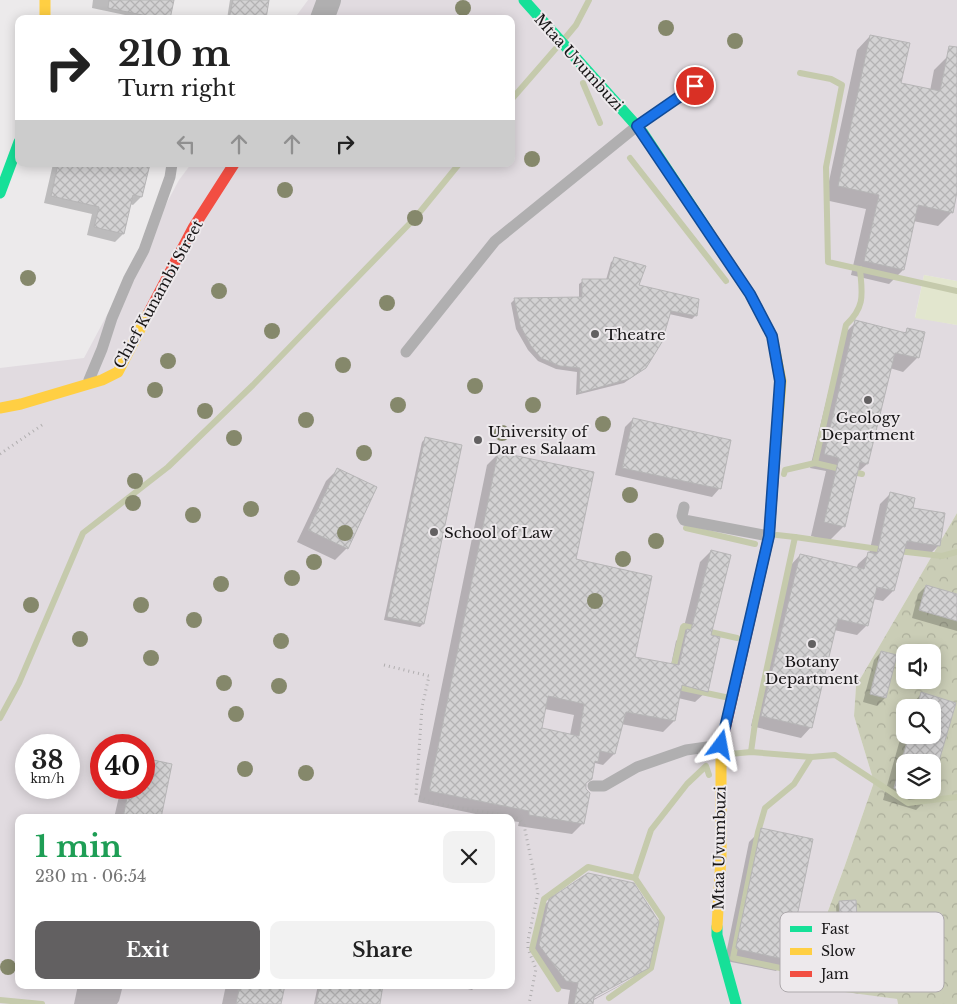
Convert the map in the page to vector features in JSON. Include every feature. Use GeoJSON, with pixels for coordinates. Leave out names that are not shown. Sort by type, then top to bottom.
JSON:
{"type":"FeatureCollection","features":[{"type":"Feature","properties":{"kind":"street"},"geometry":{"type":"LineString","coordinates":[[45,0],[45,15]]}},
{"type":"Feature","properties":{"kind":"street"},"geometry":{"type":"LineString","coordinates":[[323,15],[329,0]]}},
{"type":"Feature","properties":{"kind":"street","name":"Mtaa Uvumbuzi"},"geometry":{"type":"LineString","coordinates":[[524,0],[637,126],[750,294],[772,336],[780,381],[769,536],[721,745],[717,935],[736,1004]]}},
{"type":"Feature","properties":{"kind":"street"},"geometry":{"type":"LineString","coordinates":[[0,193],[15,153]]}},
{"type":"Feature","properties":{"kind":"street","name":"Chief Kunambi Street"},"geometry":{"type":"LineString","coordinates":[[0,408],[21,404],[102,380],[118,372],[193,228],[232,167]]}},
{"type":"Feature","properties":{"kind":"lane"},"geometry":{"type":"LineString","coordinates":[[406,352],[495,241],[637,126],[695,86]]}},
{"type":"Feature","properties":{"kind":"lane"},"geometry":{"type":"LineString","coordinates":[[87,384],[129,278],[144,250],[170,177],[172,167]]}},
{"type":"Feature","properties":{"kind":"lane"},"geometry":{"type":"LineString","coordinates":[[684,507],[682,516],[684,520],[769,536]]}},
{"type":"Feature","properties":{"kind":"lane"},"geometry":{"type":"LineString","coordinates":[[593,786],[604,786],[637,767],[686,750],[721,745]]}},
{"type":"Feature","properties":{"kind":"path"},"geometry":{"type":"LineString","coordinates":[[384,665],[429,676],[422,707],[416,794],[433,803],[497,814]]}},
{"type":"Feature","properties":{"kind":"path"},"geometry":{"type":"LineString","coordinates":[[515,818],[519,819],[524,825],[538,893],[528,940],[528,949],[536,969],[529,1004]]}},
{"type":"Feature","properties":{"kind":"shaded area","name":"University of Dar es Salaam"},"geometry":{"type":"Polygon","coordinates":[[[308,0],[957,0],[957,281],[924,275],[915,317],[957,325],[957,513],[856,686],[854,716],[874,782],[827,912],[780,912],[780,992],[848,992],[897,999],[898,1004],[0,1004],[0,368],[84,358],[179,180],[189,167],[515,167],[515,15],[297,15],[308,0]]]}},
{"type":"Feature","properties":{"kind":"green space"},"geometry":{"type":"Polygon","coordinates":[[[924,275],[957,281],[957,325],[915,318],[924,275]]]}},
{"type":"Feature","properties":{"kind":"green space"},"geometry":{"type":"Polygon","coordinates":[[[957,513],[957,1004],[898,1004],[897,999],[845,992],[944,992],[944,912],[828,912],[874,782],[854,716],[856,686],[957,513]]]}},
{"type":"Feature","properties":{"kind":"building"},"geometry":{"type":"Polygon","coordinates":[[[109,0],[174,0],[171,15],[142,15],[108,8],[109,0]]]}},
{"type":"Feature","properties":{"kind":"building"},"geometry":{"type":"Polygon","coordinates":[[[233,0],[269,0],[267,15],[230,15],[233,0]]]}},
{"type":"Feature","properties":{"kind":"building"},"geometry":{"type":"Polygon","coordinates":[[[870,35],[910,43],[901,83],[940,91],[949,46],[957,47],[957,192],[953,213],[918,205],[904,270],[864,261],[879,195],[838,186],[870,35]]]}},
{"type":"Feature","properties":{"kind":"building"},"geometry":{"type":"Polygon","coordinates":[[[57,167],[149,167],[142,197],[133,195],[124,234],[94,227],[99,207],[51,196],[57,167]]]}},
{"type":"Feature","properties":{"kind":"building","name":"Theatre"},"geometry":{"type":"Polygon","coordinates":[[[614,257],[646,266],[639,285],[699,299],[697,316],[671,311],[662,342],[646,368],[629,379],[579,393],[580,368],[560,366],[541,358],[531,346],[520,325],[514,298],[582,297],[582,279],[608,279],[614,257]]]}},
{"type":"Feature","properties":{"kind":"building","name":"Geology Department"},"geometry":{"type":"Polygon","coordinates":[[[855,320],[906,333],[907,328],[925,332],[919,358],[895,353],[868,464],[860,462],[845,527],[824,522],[839,458],[824,454],[855,320]]]}},
{"type":"Feature","properties":{"kind":"building"},"geometry":{"type":"Polygon","coordinates":[[[633,418],[731,440],[721,489],[622,468],[633,418]]]}},
{"type":"Feature","properties":{"kind":"building","name":"School of Law"},"geometry":{"type":"Polygon","coordinates":[[[425,437],[462,445],[424,624],[387,617],[425,437]]]}},
{"type":"Feature","properties":{"kind":"building"},"geometry":{"type":"Polygon","coordinates":[[[498,452],[594,472],[576,559],[652,576],[635,657],[679,665],[687,629],[691,630],[711,550],[731,555],[711,635],[720,637],[708,692],[682,685],[675,721],[626,712],[615,754],[600,751],[598,762],[595,761],[592,779],[586,783],[586,789],[590,793],[584,824],[529,815],[529,811],[429,791],[498,452]],[[548,696],[542,728],[579,736],[584,704],[548,696]]]}},
{"type":"Feature","properties":{"kind":"building"},"geometry":{"type":"Polygon","coordinates":[[[337,468],[377,487],[348,549],[308,530],[337,468]]]}},
{"type":"Feature","properties":{"kind":"building","name":"Botany Department"},"geometry":{"type":"Polygon","coordinates":[[[890,492],[915,498],[913,508],[945,513],[940,546],[907,541],[894,591],[877,587],[868,626],[838,619],[812,728],[761,716],[800,554],[864,569],[868,552],[877,554],[890,492]]]}},
{"type":"Feature","properties":{"kind":"building"},"geometry":{"type":"Polygon","coordinates":[[[926,585],[957,594],[957,621],[919,610],[926,585]]]}},
{"type":"Feature","properties":{"kind":"building"},"geometry":{"type":"Polygon","coordinates":[[[881,651],[896,655],[886,698],[870,694],[881,651]]]}},
{"type":"Feature","properties":{"kind":"building"},"geometry":{"type":"Polygon","coordinates":[[[921,692],[956,703],[941,754],[904,754],[906,744],[941,744],[941,699],[919,699],[921,692]]]}},
{"type":"Feature","properties":{"kind":"building"},"geometry":{"type":"Polygon","coordinates":[[[155,760],[172,764],[162,814],[124,814],[127,799],[155,799],[155,760]]]}},
{"type":"Feature","properties":{"kind":"building"},"geometry":{"type":"Polygon","coordinates":[[[761,828],[813,839],[798,912],[780,912],[780,958],[737,949],[761,828]]]}},
{"type":"Feature","properties":{"kind":"building"},"geometry":{"type":"Polygon","coordinates":[[[588,873],[634,883],[659,922],[649,968],[594,997],[593,1004],[574,1004],[578,983],[566,981],[539,945],[549,899],[588,873]]]}},
{"type":"Feature","properties":{"kind":"building"},"geometry":{"type":"Polygon","coordinates":[[[856,900],[857,912],[840,912],[839,901],[856,900]]]}},
{"type":"Feature","properties":{"kind":"building"},"geometry":{"type":"Polygon","coordinates":[[[239,989],[284,989],[281,1004],[236,1004],[239,989]]]}},
{"type":"Feature","properties":{"kind":"building"},"geometry":{"type":"Polygon","coordinates":[[[319,989],[382,989],[380,1004],[316,1004],[319,989]]]}},
{"type":"Feature","properties":{"kind":"waterway"},"geometry":{"type":"LineString","coordinates":[[566,37],[576,25],[589,0]]}},
{"type":"Feature","properties":{"kind":"waterway"},"geometry":{"type":"LineString","coordinates":[[515,95],[558,46]]}},
{"type":"Feature","properties":{"kind":"waterway"},"geometry":{"type":"LineString","coordinates":[[800,73],[831,79],[842,85],[826,167],[828,262],[957,291]]}},
{"type":"Feature","properties":{"kind":"waterway"},"geometry":{"type":"LineString","coordinates":[[583,83],[600,123]]}},
{"type":"Feature","properties":{"kind":"waterway"},"geometry":{"type":"LineString","coordinates":[[630,158],[726,281]]}},
{"type":"Feature","properties":{"kind":"waterway"},"geometry":{"type":"LineString","coordinates":[[0,718],[19,683],[83,533],[168,467],[253,385],[415,218],[457,167]]}},
{"type":"Feature","properties":{"kind":"waterway"},"geometry":{"type":"LineString","coordinates":[[860,269],[860,305],[857,312],[846,325],[815,463],[862,474]]}},
{"type":"Feature","properties":{"kind":"waterway"},"geometry":{"type":"LineString","coordinates":[[784,474],[785,470],[815,463]]}},
{"type":"Feature","properties":{"kind":"waterway"},"geometry":{"type":"LineString","coordinates":[[686,528],[755,544]]}},
{"type":"Feature","properties":{"kind":"waterway"},"geometry":{"type":"LineString","coordinates":[[777,535],[795,537]]}},
{"type":"Feature","properties":{"kind":"waterway"},"geometry":{"type":"LineString","coordinates":[[751,752],[755,723],[795,537],[885,550]]}},
{"type":"Feature","properties":{"kind":"waterway"},"geometry":{"type":"LineString","coordinates":[[898,551],[942,556],[957,552]]}},
{"type":"Feature","properties":{"kind":"waterway"},"geometry":{"type":"LineString","coordinates":[[673,670],[684,626],[737,638]]}},
{"type":"Feature","properties":{"kind":"waterway"},"geometry":{"type":"LineString","coordinates":[[673,686],[725,697]]}},
{"type":"Feature","properties":{"kind":"waterway"},"geometry":{"type":"LineString","coordinates":[[730,754],[751,752],[811,757],[835,755],[908,803],[957,797]]}},
{"type":"Feature","properties":{"kind":"waterway"},"geometry":{"type":"LineString","coordinates":[[780,968],[733,958],[758,832],[765,808],[794,784],[811,757]]}},
{"type":"Feature","properties":{"kind":"waterway"},"geometry":{"type":"LineString","coordinates":[[635,878],[651,830],[687,784],[706,766],[709,775]]}},
{"type":"Feature","properties":{"kind":"waterway"},"geometry":{"type":"LineString","coordinates":[[558,989],[532,949],[544,899],[588,867],[635,878],[662,918],[651,968],[609,998]]}},
{"type":"Feature","properties":{"kind":"waterway"},"geometry":{"type":"LineString","coordinates":[[0,1000],[42,1004]]}},
{"type":"Feature","properties":{"kind":"traffic: fast"},"geometry":{"type":"LineString","coordinates":[[524,0],[643,133],[708,231]]}},
{"type":"Feature","properties":{"kind":"traffic: fast"},"geometry":{"type":"LineString","coordinates":[[0,193],[15,153]]}},
{"type":"Feature","properties":{"kind":"traffic: fast"},"geometry":{"type":"LineString","coordinates":[[717,927],[717,935],[736,1004]]}},
{"type":"Feature","properties":{"kind":"traffic: slow"},"geometry":{"type":"LineString","coordinates":[[45,0],[45,15]]}},
{"type":"Feature","properties":{"kind":"traffic: slow"},"geometry":{"type":"LineString","coordinates":[[708,231],[750,294],[772,336],[781,381],[774,468]]}},
{"type":"Feature","properties":{"kind":"traffic: slow"},"geometry":{"type":"LineString","coordinates":[[0,408],[21,404],[102,380],[118,372],[149,312]]}},
{"type":"Feature","properties":{"kind":"traffic: slow"},"geometry":{"type":"LineString","coordinates":[[717,927],[721,856],[721,745],[724,734]]}},
{"type":"Feature","properties":{"kind":"traffic: jam"},"geometry":{"type":"LineString","coordinates":[[149,312],[193,228],[232,167]]}},
{"type":"Feature","properties":{"kind":"traffic: jam"},"geometry":{"type":"LineString","coordinates":[[724,734],[769,536],[774,468]]}},
{"type":"Feature","properties":{"kind":"place","name":"Theatre"},"geometry":{"type":"Point","coordinates":[595,334]}},
{"type":"Feature","properties":{"kind":"place","name":"Geology Department"},"geometry":{"type":"Point","coordinates":[868,400]}},
{"type":"Feature","properties":{"kind":"place","name":"University of Dar es Salaam"},"geometry":{"type":"Point","coordinates":[478,440]}},
{"type":"Feature","properties":{"kind":"place","name":"School of Law"},"geometry":{"type":"Point","coordinates":[434,532]}},
{"type":"Feature","properties":{"kind":"place","name":"Botany Department"},"geometry":{"type":"Point","coordinates":[812,644]}},
{"type":"Feature","properties":{"kind":"route"},"geometry":{"type":"LineString","coordinates":[[695,86],[637,126],[750,294],[772,336],[780,381],[769,536],[721,745]]}}]}
